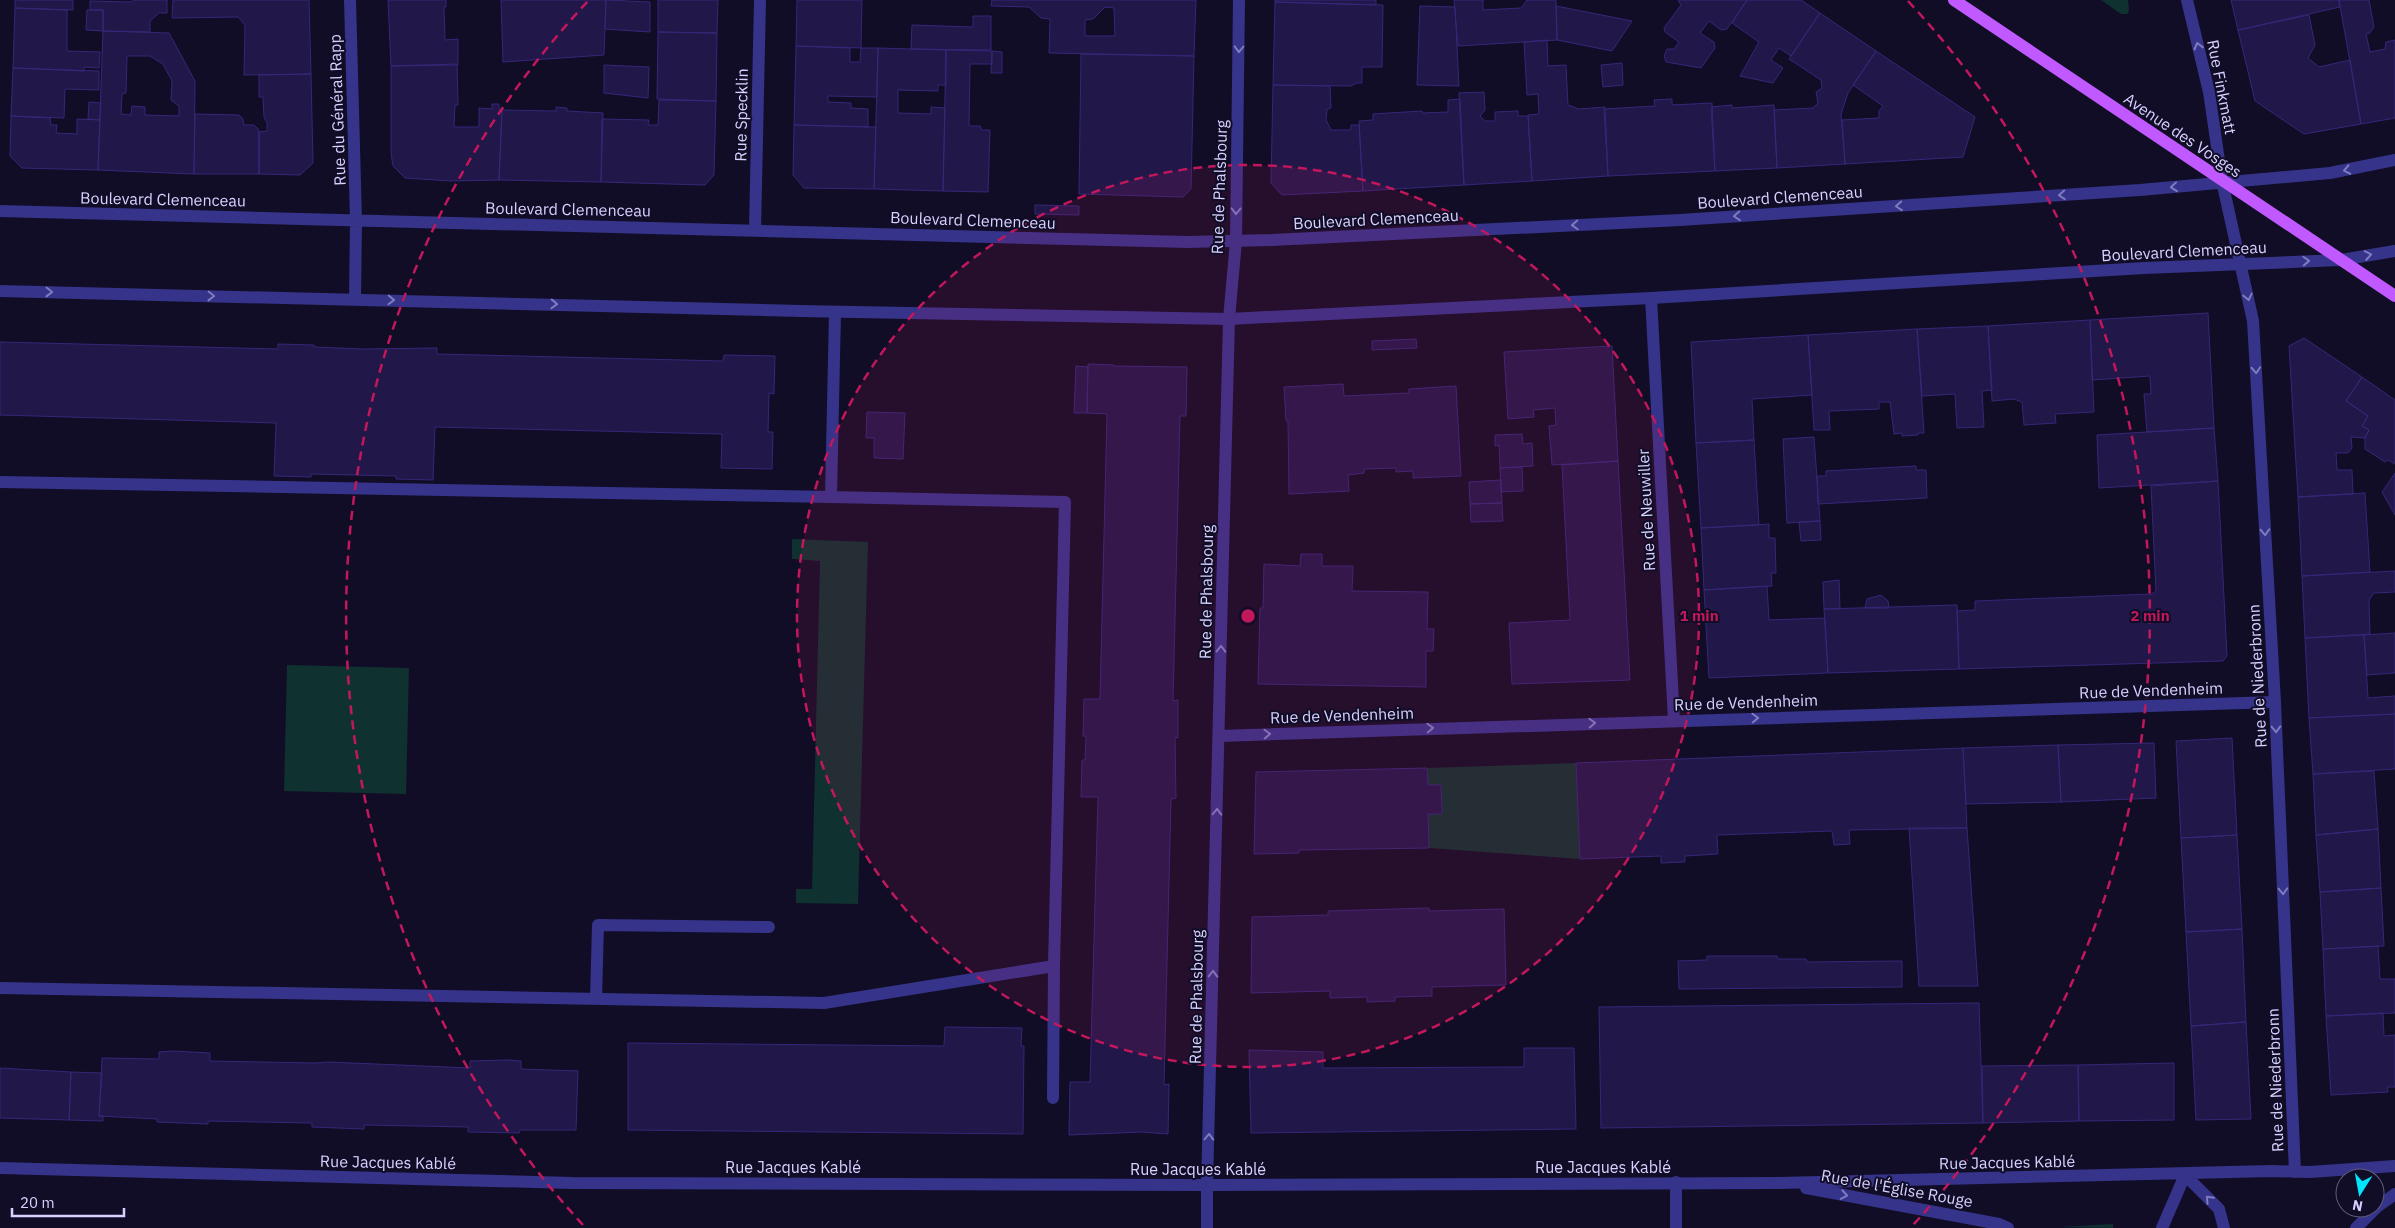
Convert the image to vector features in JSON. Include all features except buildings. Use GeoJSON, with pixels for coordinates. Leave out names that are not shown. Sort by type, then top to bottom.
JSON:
{"type":"FeatureCollection","features":[{"type":"Feature","properties":{"kind":"main road","name":"Avenue des Vosges"},"geometry":{"type":"LineString","coordinates":[[1954,0],[2395,296]]}},
{"type":"Feature","properties":{"kind":"street","name":"Rue du Général Rapp"},"geometry":{"type":"LineString","coordinates":[[350,0],[356,220]]}},
{"type":"Feature","properties":{"kind":"street","name":"Rue Specklin"},"geometry":{"type":"LineString","coordinates":[[755,230],[760,0]]}},
{"type":"Feature","properties":{"kind":"street","name":"Rue de Phalsbourg"},"geometry":{"type":"LineString","coordinates":[[1207,1228],[1228,319],[1236,241],[1239,0]]}},
{"type":"Feature","properties":{"kind":"street","name":"Rue Finkmatt"},"geometry":{"type":"LineString","coordinates":[[2187,0],[2209,92],[2222,181]]}},
{"type":"Feature","properties":{"kind":"street","name":"Boulevard Clemenceau"},"geometry":{"type":"LineString","coordinates":[[0,211],[1027,238],[1236,241],[1680,220],[2140,190],[2222,181],[2330,174],[2395,160]]}},
{"type":"Feature","properties":{"kind":"street","name":"Rue de Niederbronn"},"geometry":{"type":"LineString","coordinates":[[2222,181],[2253,321],[2275,702],[2295,1172]]}},
{"type":"Feature","properties":{"kind":"street"},"geometry":{"type":"LineString","coordinates":[[355,299],[356,220]]}},
{"type":"Feature","properties":{"kind":"street","name":"Boulevard Clemenceau"},"geometry":{"type":"LineString","coordinates":[[0,290],[834,312],[1228,319],[1651,298],[2144,268],[2341,260],[2395,251]]}},
{"type":"Feature","properties":{"kind":"street","name":"Rue de Neuwiller"},"geometry":{"type":"LineString","coordinates":[[1651,298],[1674,720]]}},
{"type":"Feature","properties":{"kind":"street"},"geometry":{"type":"LineString","coordinates":[[831,497],[834,312]]}},
{"type":"Feature","properties":{"kind":"street"},"geometry":{"type":"LineString","coordinates":[[0,482],[1066,502],[1054,966],[1053,1098]]}},
{"type":"Feature","properties":{"kind":"street","name":"Rue de Vendenheim"},"geometry":{"type":"LineString","coordinates":[[1219,736],[2275,702]]}},
{"type":"Feature","properties":{"kind":"street"},"geometry":{"type":"LineString","coordinates":[[596,999],[598,925],[769,927]]}},
{"type":"Feature","properties":{"kind":"street"},"geometry":{"type":"LineString","coordinates":[[0,988],[824,1004],[1054,966]]}},
{"type":"Feature","properties":{"kind":"street","name":"Rue Jacques Kablé"},"geometry":{"type":"LineString","coordinates":[[0,1168],[572,1183],[1207,1185],[1778,1183],[2295,1172],[2395,1166]]}},
{"type":"Feature","properties":{"kind":"street"},"geometry":{"type":"LineString","coordinates":[[2162,1228],[2185,1175],[2219,1209],[2224,1228]]}},
{"type":"Feature","properties":{"kind":"street"},"geometry":{"type":"LineString","coordinates":[[1676,1182],[1676,1228]]}},
{"type":"Feature","properties":{"kind":"street","name":"Rue de l'Église Rouge"},"geometry":{"type":"LineString","coordinates":[[1778,1183],[1999,1224],[2008,1228]]}},
{"type":"Feature","properties":{"kind":"street"},"geometry":{"type":"LineString","coordinates":[[2356,1228],[2395,1194]]}},
{"type":"Feature","properties":{"kind":"green space"},"geometry":{"type":"Polygon","coordinates":[[[2101,0],[2128,0],[2129,11],[2127,14],[2121,14],[2101,0]]]}},
{"type":"Feature","properties":{"kind":"green space"},"geometry":{"type":"Polygon","coordinates":[[[792,539],[868,542],[858,904],[796,903],[796,889],[812,889],[820,561],[792,559],[792,539]]]}},
{"type":"Feature","properties":{"kind":"green space"},"geometry":{"type":"Polygon","coordinates":[[[287,665],[409,668],[406,794],[284,791],[287,665]]]}},
{"type":"Feature","properties":{"kind":"green space"},"geometry":{"type":"Polygon","coordinates":[[[1576,763],[1580,859],[1429,848],[1428,814],[1442,814],[1441,785],[1428,785],[1427,768],[1576,763]]]}},
{"type":"Feature","properties":{"kind":"green space"},"geometry":{"type":"Polygon","coordinates":[[[2113,1224],[2113,1228],[2060,1227],[2113,1224]]]}}]}
